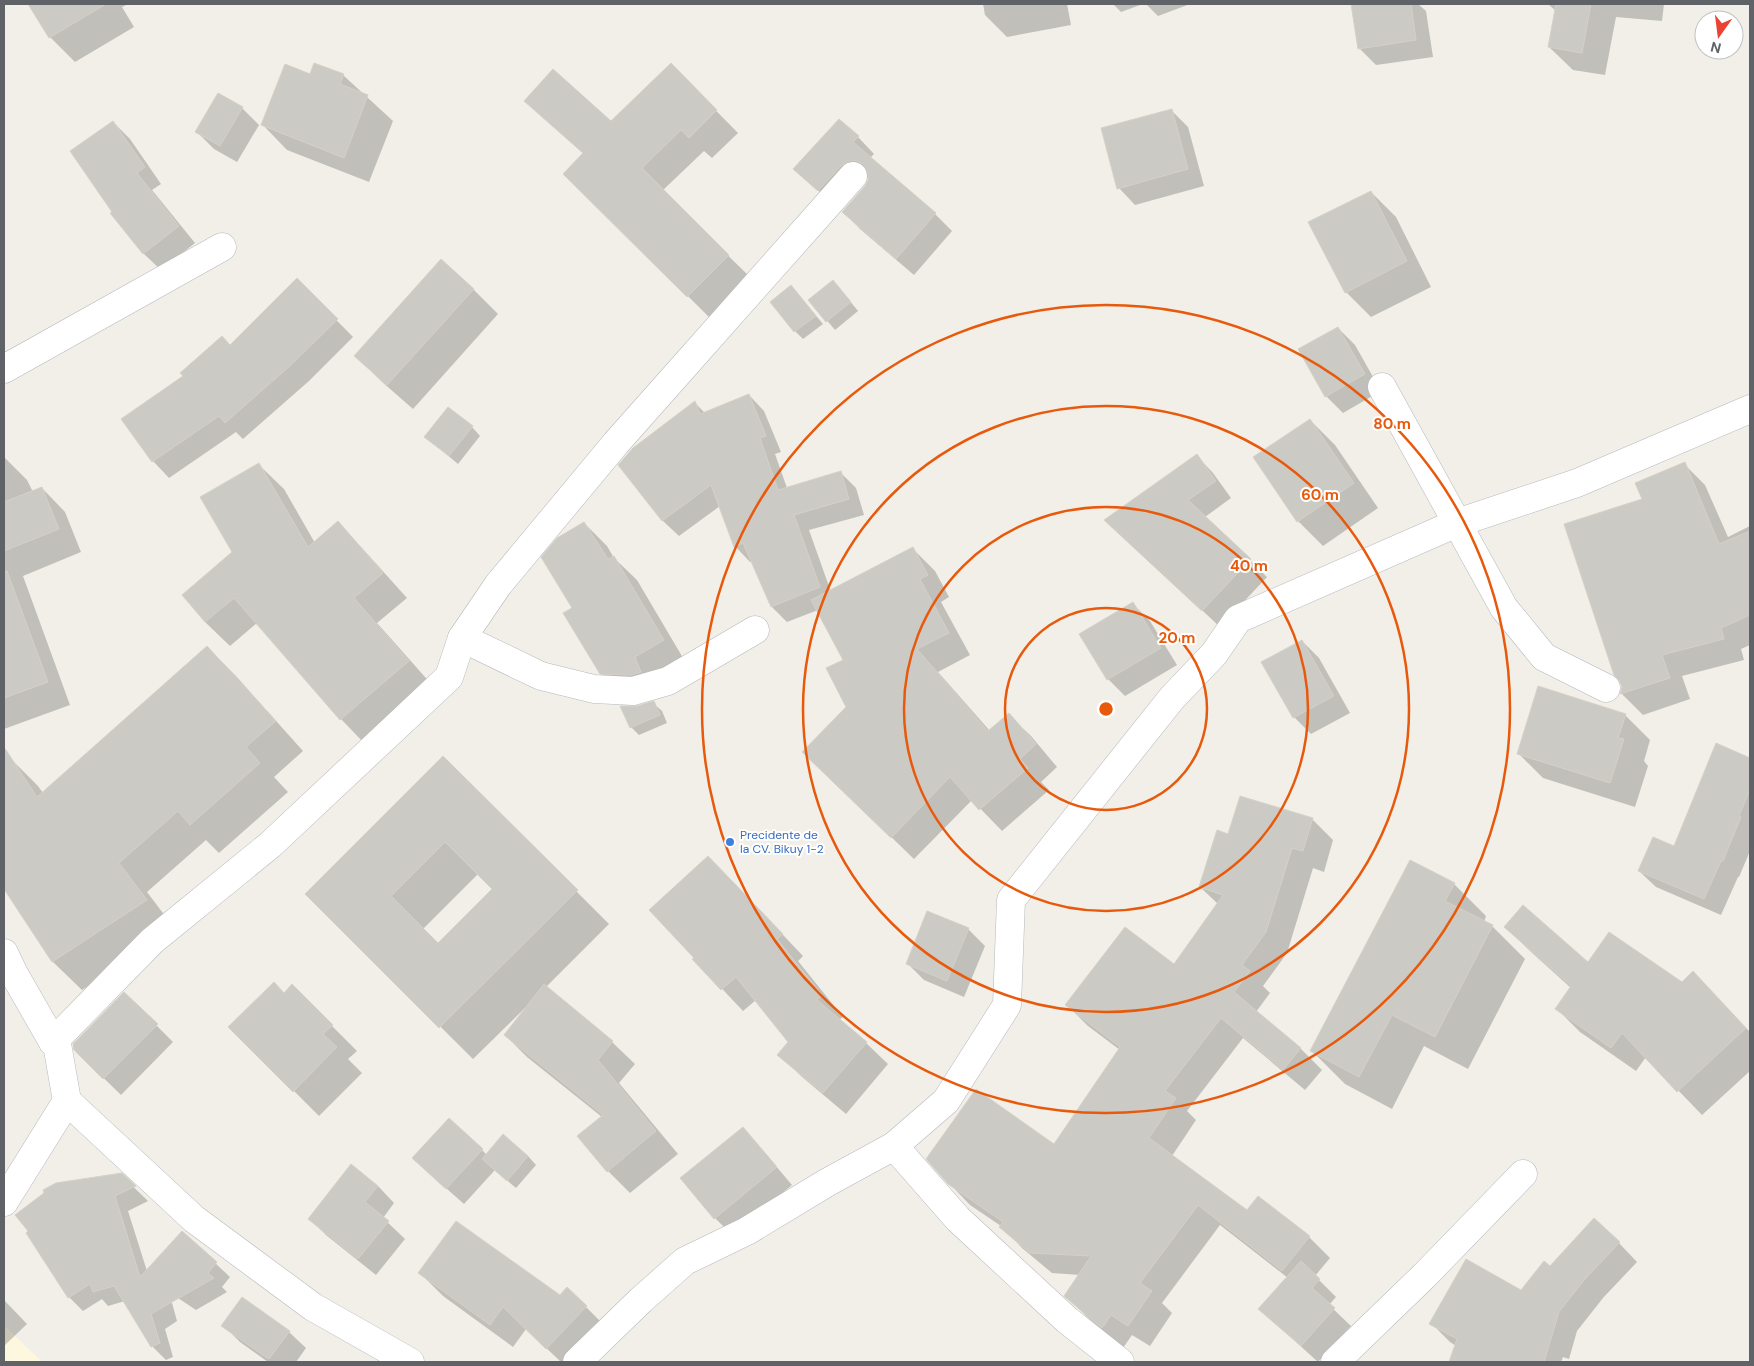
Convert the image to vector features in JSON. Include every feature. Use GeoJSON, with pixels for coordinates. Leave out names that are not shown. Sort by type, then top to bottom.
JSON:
{"type":"FeatureCollection","features":[{"type":"Feature","properties":{"kind":"street"},"geometry":{"type":"LineString","coordinates":[[53,1042],[152,941],[270,845],[449,677],[462,638],[498,585],[616,443],[853,176]]}},
{"type":"Feature","properties":{"kind":"street"},"geometry":{"type":"LineString","coordinates":[[4,369],[222,246]]}},
{"type":"Feature","properties":{"kind":"street"},"geometry":{"type":"LineString","coordinates":[[1382,387],[1504,608],[1544,657],[1606,688]]}},
{"type":"Feature","properties":{"kind":"street"},"geometry":{"type":"LineString","coordinates":[[577,1362],[641,1300],[685,1261],[747,1231],[828,1182],[894,1146],[946,1100],[1007,1005],[1011,900],[1172,698],[1214,654],[1238,619],[1457,523],[1577,483],[1750,409]]}},
{"type":"Feature","properties":{"kind":"street"},"geometry":{"type":"LineString","coordinates":[[462,638],[541,676],[594,689],[633,691],[668,681],[755,630]]}},
{"type":"Feature","properties":{"kind":"street"},"geometry":{"type":"LineString","coordinates":[[4,953],[53,1042],[57,1044],[67,1101],[194,1219],[313,1307],[410,1362]]}},
{"type":"Feature","properties":{"kind":"street"},"geometry":{"type":"LineString","coordinates":[[4,1202],[67,1101]]}},
{"type":"Feature","properties":{"kind":"street"},"geometry":{"type":"LineString","coordinates":[[894,1146],[958,1220],[1067,1320],[1120,1362]]}},
{"type":"Feature","properties":{"kind":"street"},"geometry":{"type":"LineString","coordinates":[[1334,1362],[1424,1276],[1523,1174]]}},
{"type":"Feature","properties":{"kind":"shaded area"},"geometry":{"type":"Polygon","coordinates":[[[4,1325],[42,1362],[4,1362],[4,1325]]]}},
{"type":"Feature","properties":{"kind":"building"},"geometry":{"type":"Polygon","coordinates":[[[28,4],[106,4],[49,38],[28,4]]]}},
{"type":"Feature","properties":{"kind":"building"},"geometry":{"type":"Polygon","coordinates":[[[1351,4],[1411,4],[1416,40],[1358,49],[1351,4]]]}},
{"type":"Feature","properties":{"kind":"building"},"geometry":{"type":"Polygon","coordinates":[[[1556,4],[1591,4],[1582,53],[1548,47],[1556,4]]]}},
{"type":"Feature","properties":{"kind":"building"},"geometry":{"type":"Polygon","coordinates":[[[314,63],[344,74],[340,84],[368,95],[344,158],[261,125],[285,64],[310,74],[314,63]]]}},
{"type":"Feature","properties":{"kind":"building"},"geometry":{"type":"Polygon","coordinates":[[[671,63],[717,110],[689,138],[681,130],[642,168],[729,255],[687,297],[563,174],[583,153],[524,101],[553,69],[611,121],[671,63]]]}},
{"type":"Feature","properties":{"kind":"building"},"geometry":{"type":"Polygon","coordinates":[[[218,93],[243,107],[220,146],[195,132],[218,93]]]}},
{"type":"Feature","properties":{"kind":"building"},"geometry":{"type":"Polygon","coordinates":[[[1172,109],[1188,169],[1117,189],[1101,128],[1172,109]]]}},
{"type":"Feature","properties":{"kind":"building"},"geometry":{"type":"Polygon","coordinates":[[[839,119],[859,136],[853,142],[936,213],[896,259],[842,212],[868,180],[868,171],[863,164],[856,161],[848,161],[818,191],[793,169],[839,119]]]}},
{"type":"Feature","properties":{"kind":"building"},"geometry":{"type":"Polygon","coordinates":[[[113,121],[145,167],[137,173],[179,226],[143,254],[110,213],[112,212],[70,151],[113,121]]]}},
{"type":"Feature","properties":{"kind":"building"},"geometry":{"type":"Polygon","coordinates":[[[1371,191],[1407,261],[1345,293],[1308,222],[1371,191]]]}},
{"type":"Feature","properties":{"kind":"building"},"geometry":{"type":"Polygon","coordinates":[[[441,259],[474,289],[387,385],[354,356],[441,259]]]}},
{"type":"Feature","properties":{"kind":"building"},"geometry":{"type":"Polygon","coordinates":[[[297,278],[338,319],[292,364],[225,423],[219,416],[152,462],[121,419],[183,376],[180,373],[222,336],[230,345],[297,278]]]}},
{"type":"Feature","properties":{"kind":"building"},"geometry":{"type":"Polygon","coordinates":[[[833,280],[851,302],[826,322],[808,300],[833,280]]]}},
{"type":"Feature","properties":{"kind":"building"},"geometry":{"type":"Polygon","coordinates":[[[791,285],[816,316],[794,332],[770,302],[791,285]]]}},
{"type":"Feature","properties":{"kind":"building"},"geometry":{"type":"Polygon","coordinates":[[[1338,327],[1365,374],[1325,397],[1298,349],[1338,327]]]}},
{"type":"Feature","properties":{"kind":"building"},"geometry":{"type":"Polygon","coordinates":[[[749,394],[766,436],[760,438],[778,490],[841,471],[849,499],[794,515],[820,587],[771,607],[743,543],[734,547],[711,485],[662,521],[618,465],[633,448],[695,401],[700,414],[749,394]]]}},
{"type":"Feature","properties":{"kind":"building"},"geometry":{"type":"Polygon","coordinates":[[[448,407],[473,426],[449,456],[424,437],[448,407]]]}},
{"type":"Feature","properties":{"kind":"building"},"geometry":{"type":"Polygon","coordinates":[[[1310,419],[1354,483],[1297,522],[1253,457],[1310,419]]]}},
{"type":"Feature","properties":{"kind":"building"},"geometry":{"type":"Polygon","coordinates":[[[1197,454],[1216,481],[1188,500],[1251,559],[1202,611],[1104,520],[1197,454]]]}},
{"type":"Feature","properties":{"kind":"building"},"geometry":{"type":"Polygon","coordinates":[[[1685,462],[1719,544],[1750,531],[1750,615],[1721,628],[1724,639],[1662,655],[1670,678],[1620,694],[1622,687],[1614,675],[1564,524],[1642,499],[1635,483],[1685,462]]]}},
{"type":"Feature","properties":{"kind":"building"},"geometry":{"type":"Polygon","coordinates":[[[259,463],[308,547],[338,521],[383,573],[354,598],[409,661],[340,720],[234,598],[205,622],[182,595],[232,552],[200,497],[259,463]]]}},
{"type":"Feature","properties":{"kind":"building"},"geometry":{"type":"Polygon","coordinates":[[[42,487],[59,529],[4,551],[4,502],[42,487]]]}},
{"type":"Feature","properties":{"kind":"building"},"geometry":{"type":"Polygon","coordinates":[[[584,522],[608,559],[614,556],[664,640],[635,657],[641,672],[631,675],[600,674],[563,613],[572,608],[541,557],[557,538],[584,522]]]}},
{"type":"Feature","properties":{"kind":"building"},"geometry":{"type":"Polygon","coordinates":[[[913,547],[928,575],[920,579],[949,633],[917,649],[988,731],[1009,713],[1036,744],[1020,759],[1028,768],[979,810],[950,777],[891,838],[802,752],[846,707],[826,668],[843,660],[811,600],[913,547]]]}},
{"type":"Feature","properties":{"kind":"building"},"geometry":{"type":"Polygon","coordinates":[[[4,571],[7,571],[48,682],[4,698],[4,571]]]}},
{"type":"Feature","properties":{"kind":"building"},"geometry":{"type":"Polygon","coordinates":[[[1133,602],[1161,648],[1107,680],[1079,634],[1133,602]]]}},
{"type":"Feature","properties":{"kind":"building"},"geometry":{"type":"Polygon","coordinates":[[[1302,640],[1334,696],[1293,718],[1261,662],[1302,640]]]}},
{"type":"Feature","properties":{"kind":"building"},"geometry":{"type":"Polygon","coordinates":[[[207,646],[276,721],[246,747],[260,763],[190,825],[178,811],[119,863],[147,900],[52,962],[4,889],[4,747],[37,797],[207,646]]]}},
{"type":"Feature","properties":{"kind":"building"},"geometry":{"type":"Polygon","coordinates":[[[1538,686],[1626,714],[1618,738],[1624,739],[1610,783],[1517,754],[1538,686]]]}},
{"type":"Feature","properties":{"kind":"building"},"geometry":{"type":"Polygon","coordinates":[[[654,701],[660,715],[630,728],[620,706],[637,706],[654,701]]]}},
{"type":"Feature","properties":{"kind":"building"},"geometry":{"type":"Polygon","coordinates":[[[1716,743],[1750,758],[1750,790],[1723,861],[1721,861],[1704,899],[1638,871],[1653,837],[1674,846],[1716,743]]]}},
{"type":"Feature","properties":{"kind":"building"},"geometry":{"type":"Polygon","coordinates":[[[443,756],[578,890],[439,1028],[305,894],[443,756]],[[445,842],[391,896],[438,943],[492,889],[445,842]]]}},
{"type":"Feature","properties":{"kind":"building"},"geometry":{"type":"Polygon","coordinates":[[[1240,796],[1313,818],[1303,851],[1292,848],[1266,932],[1242,965],[1250,971],[1234,992],[1301,1048],[1283,1070],[1221,1018],[1165,1091],[1176,1098],[1149,1138],[1247,1210],[1258,1196],[1310,1236],[1282,1271],[1198,1205],[1140,1283],[1152,1291],[1128,1326],[1111,1315],[1102,1328],[1064,1296],[1091,1256],[1030,1253],[999,1227],[1003,1222],[948,1184],[926,1159],[976,1089],[1054,1144],[1120,1047],[1065,1005],[1125,927],[1174,964],[1223,895],[1199,887],[1217,830],[1228,834],[1240,796]]]}},
{"type":"Feature","properties":{"kind":"building"},"geometry":{"type":"Polygon","coordinates":[[[708,856],[783,934],[777,939],[822,995],[817,1000],[867,1042],[823,1093],[777,1055],[788,1042],[736,977],[721,990],[649,910],[708,856]]]}},
{"type":"Feature","properties":{"kind":"building"},"geometry":{"type":"Polygon","coordinates":[[[1410,860],[1455,883],[1445,901],[1493,925],[1435,1037],[1392,1015],[1359,1077],[1310,1051],[1410,860]]]}},
{"type":"Feature","properties":{"kind":"building"},"geometry":{"type":"Polygon","coordinates":[[[1523,905],[1588,962],[1609,932],[1682,982],[1693,971],[1746,1028],[1677,1092],[1622,1033],[1611,1048],[1555,1009],[1571,986],[1504,927],[1523,905]]]}},
{"type":"Feature","properties":{"kind":"building"},"geometry":{"type":"Polygon","coordinates":[[[927,911],[969,928],[947,981],[906,964],[927,911]]]}},
{"type":"Feature","properties":{"kind":"building"},"geometry":{"type":"Polygon","coordinates":[[[274,982],[284,993],[292,984],[333,1025],[323,1034],[337,1047],[293,1092],[228,1027],[274,982]]]}},
{"type":"Feature","properties":{"kind":"building"},"geometry":{"type":"Polygon","coordinates":[[[544,984],[613,1041],[598,1060],[656,1131],[607,1172],[577,1136],[603,1115],[504,1035],[544,984]]]}},
{"type":"Feature","properties":{"kind":"building"},"geometry":{"type":"Polygon","coordinates":[[[124,992],[158,1024],[103,1079],[74,1050],[73,1044],[124,992]]]}},
{"type":"Feature","properties":{"kind":"building"},"geometry":{"type":"Polygon","coordinates":[[[449,1118],[483,1149],[446,1189],[412,1158],[449,1118]]]}},
{"type":"Feature","properties":{"kind":"building"},"geometry":{"type":"Polygon","coordinates":[[[743,1127],[777,1167],[714,1219],[680,1178],[743,1127]]]}},
{"type":"Feature","properties":{"kind":"building"},"geometry":{"type":"Polygon","coordinates":[[[503,1134],[528,1156],[507,1181],[482,1159],[503,1134]]]}},
{"type":"Feature","properties":{"kind":"building"},"geometry":{"type":"Polygon","coordinates":[[[351,1164],[378,1186],[365,1202],[389,1221],[358,1259],[308,1219],[351,1164]]]}},
{"type":"Feature","properties":{"kind":"building"},"geometry":{"type":"Polygon","coordinates":[[[122,1173],[136,1186],[115,1196],[140,1277],[182,1231],[217,1262],[208,1273],[214,1278],[151,1314],[160,1343],[151,1347],[114,1286],[93,1292],[90,1284],[68,1298],[26,1233],[28,1231],[15,1215],[44,1193],[43,1190],[56,1183],[122,1173]]]}},
{"type":"Feature","properties":{"kind":"building"},"geometry":{"type":"Polygon","coordinates":[[[1594,1218],[1620,1242],[1585,1279],[1559,1312],[1544,1362],[1449,1362],[1457,1339],[1429,1324],[1466,1259],[1521,1290],[1544,1261],[1550,1266],[1594,1218]]]}},
{"type":"Feature","properties":{"kind":"building"},"geometry":{"type":"Polygon","coordinates":[[[456,1221],[560,1295],[567,1287],[587,1306],[546,1349],[503,1307],[490,1325],[418,1273],[456,1221]]]}},
{"type":"Feature","properties":{"kind":"building"},"geometry":{"type":"Polygon","coordinates":[[[1301,1261],[1320,1279],[1312,1288],[1335,1308],[1301,1346],[1258,1309],[1301,1261]]]}},
{"type":"Feature","properties":{"kind":"building"},"geometry":{"type":"Polygon","coordinates":[[[242,1297],[290,1331],[269,1359],[221,1326],[242,1297]]]}},
{"type":"Feature","properties":{"kind":"place","name":"Precidente de la CV. Bikuy 1-2"},"geometry":{"type":"Point","coordinates":[730,842]}}]}
